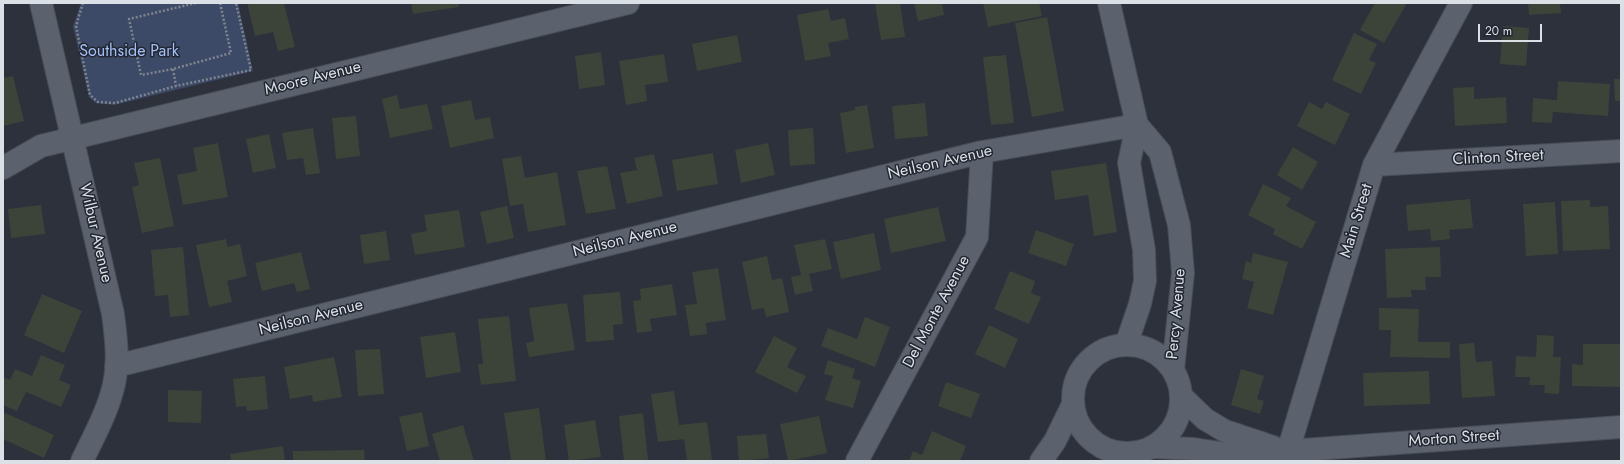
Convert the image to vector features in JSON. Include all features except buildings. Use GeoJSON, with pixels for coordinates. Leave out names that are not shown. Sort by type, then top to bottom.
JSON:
{"type":"FeatureCollection","features":[{"type":"Feature","properties":{"kind":"street","name":"Wilbur Avenue"},"geometry":{"type":"LineString","coordinates":[[41,3],[113,314],[116,342],[116,366],[109,400],[82,461]]}},
{"type":"Feature","properties":{"kind":"street","name":"Moore Avenue"},"geometry":{"type":"LineString","coordinates":[[3,168],[40,146],[628,3]]}},
{"type":"Feature","properties":{"kind":"street","name":"Percy Avenue"},"geometry":{"type":"LineString","coordinates":[[1109,3],[1137,125],[1129,163],[1144,250],[1145,281],[1140,304],[1126,345]]}},
{"type":"Feature","properties":{"kind":"street","name":"Main Street"},"geometry":{"type":"LineString","coordinates":[[1286,456],[1374,165],[1461,3]]}},
{"type":"Feature","properties":{"kind":"street","name":"Percy Avenue"},"geometry":{"type":"LineString","coordinates":[[1137,125],[1160,152],[1179,225],[1183,273],[1173,370]]}},
{"type":"Feature","properties":{"kind":"street","name":"Neilson Avenue"},"geometry":{"type":"LineString","coordinates":[[116,366],[982,152],[1137,125]]}},
{"type":"Feature","properties":{"kind":"street","name":"Clinton Street"},"geometry":{"type":"LineString","coordinates":[[1374,165],[1621,151]]}},
{"type":"Feature","properties":{"kind":"street","name":"Del Monte Avenue"},"geometry":{"type":"LineString","coordinates":[[857,461],[977,238],[982,152]]}},
{"type":"Feature","properties":{"kind":"street"},"geometry":{"type":"LineString","coordinates":[[1126,345],[1144,348],[1160,356],[1173,370],[1179,382],[1182,396],[1179,416],[1169,434],[1153,448],[1136,453],[1112,457],[1087,437],[1077,422],[1073,404],[1074,386],[1081,370],[1093,357],[1109,348],[1126,345]]}},
{"type":"Feature","properties":{"kind":"street","name":"Morton Street"},"geometry":{"type":"LineString","coordinates":[[1182,396],[1205,419],[1225,430],[1286,456]]}},
{"type":"Feature","properties":{"kind":"street"},"geometry":{"type":"LineString","coordinates":[[1041,461],[1055,441],[1073,404]]}},
{"type":"Feature","properties":{"kind":"street","name":"Morton Street"},"geometry":{"type":"LineString","coordinates":[[1153,448],[1194,450],[1233,455],[1286,456],[1621,427]]}},
{"type":"Feature","properties":{"kind":"path"},"geometry":{"type":"LineString","coordinates":[[83,3],[76,26],[90,95],[98,102],[115,103],[176,86],[251,70],[236,3]]}},
{"type":"Feature","properties":{"kind":"path"},"geometry":{"type":"LineString","coordinates":[[196,3],[129,19],[141,75],[173,69],[231,53],[220,3]]}},
{"type":"Feature","properties":{"kind":"path"},"geometry":{"type":"LineString","coordinates":[[173,69],[176,86]]}},
{"type":"Feature","properties":{"kind":"green space","name":"Southside Park"},"geometry":{"type":"Polygon","coordinates":[[[81,3],[238,3],[253,71],[114,105],[96,103],[89,97],[73,26],[81,3]]]}}]}
